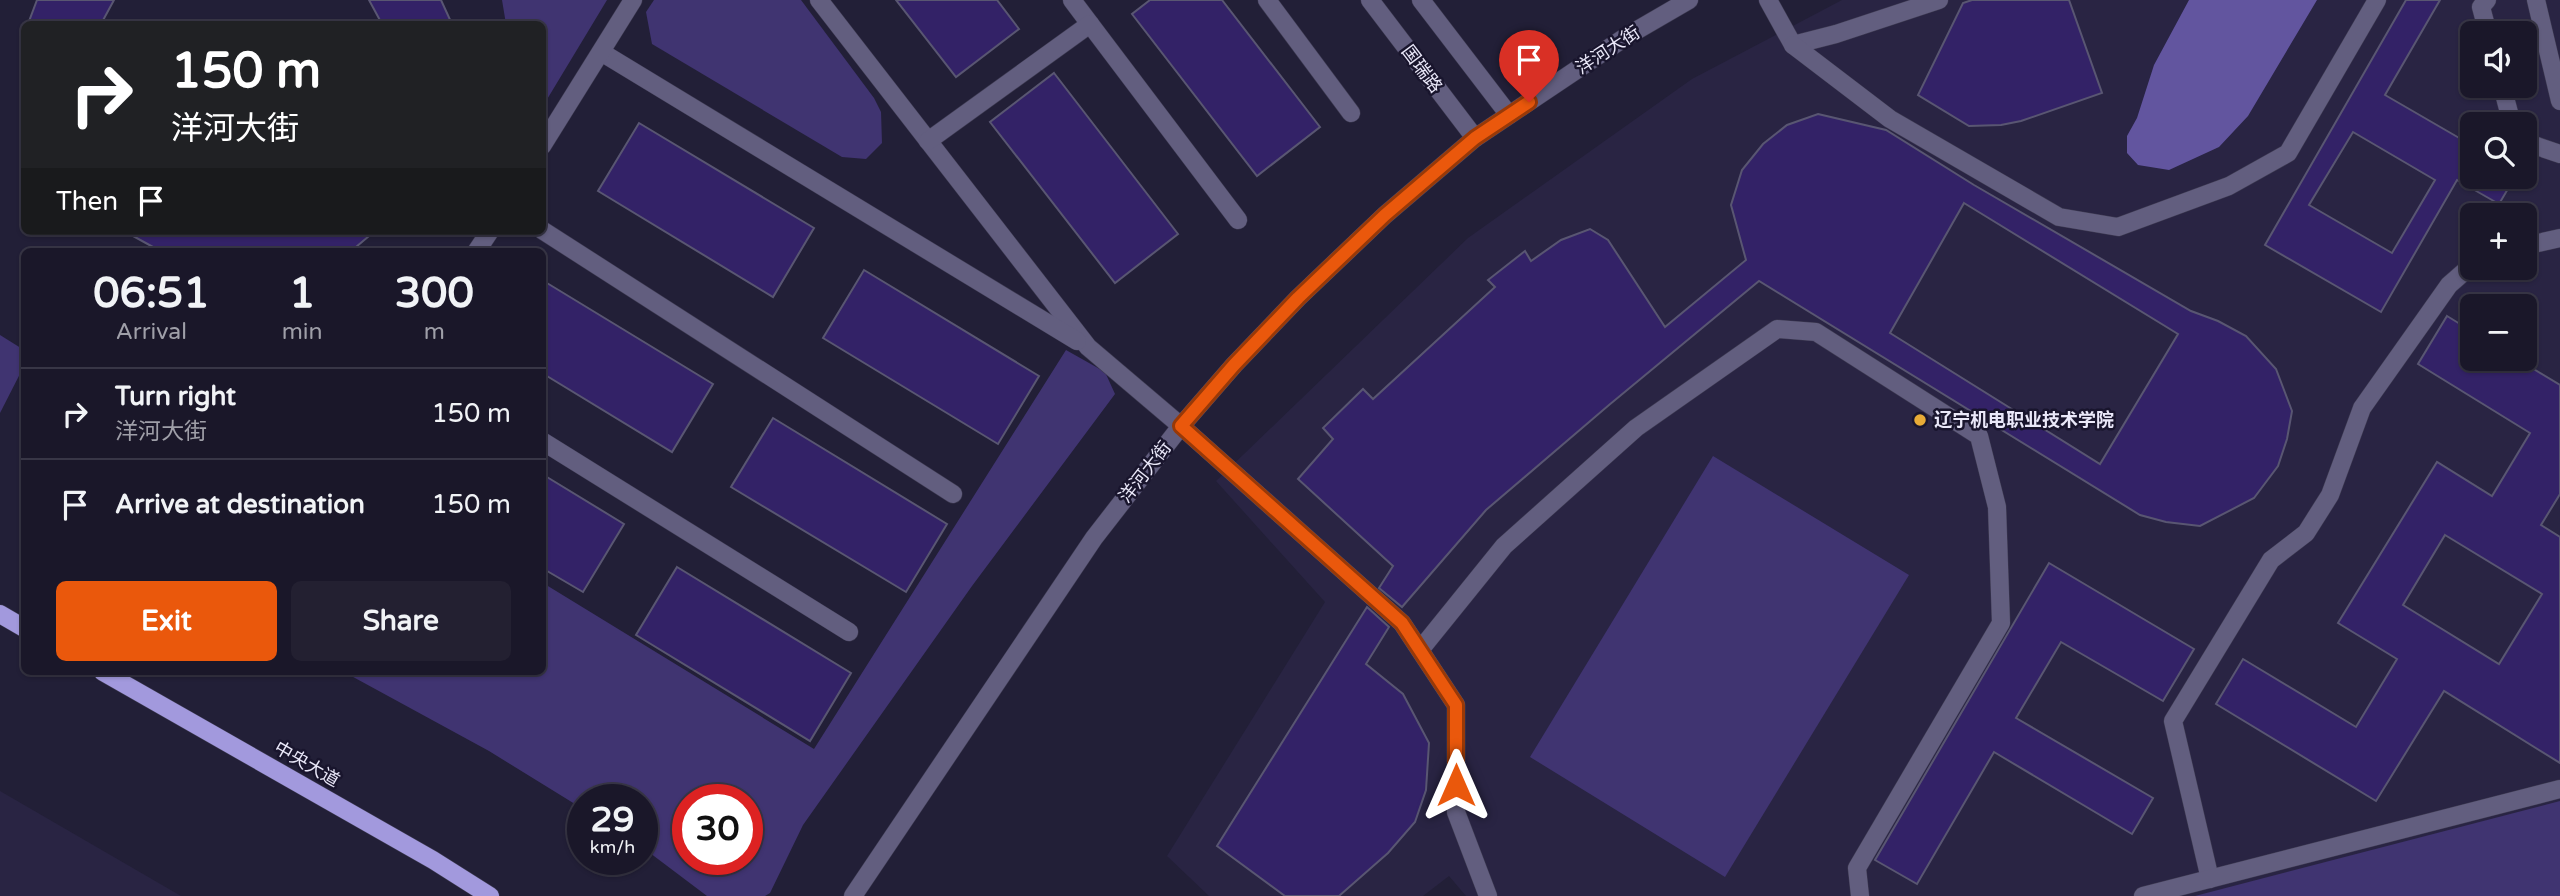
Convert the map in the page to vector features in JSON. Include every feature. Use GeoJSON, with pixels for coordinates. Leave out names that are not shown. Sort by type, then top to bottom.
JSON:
{"type":"FeatureCollection","features":[{"type":"Feature","properties":{"kind":"main road"},"geometry":{"type":"LineString","coordinates":[[0,614],[21,626]]}},
{"type":"Feature","properties":{"kind":"main road","name":"中央大道"},"geometry":{"type":"LineString","coordinates":[[108,675],[421,853],[490,896]]}},
{"type":"Feature","properties":{"kind":"street"},"geometry":{"type":"LineString","coordinates":[[546,140],[633,0]]}},
{"type":"Feature","properties":{"kind":"street"},"geometry":{"type":"LineString","coordinates":[[818,0],[1088,347]]}},
{"type":"Feature","properties":{"kind":"street"},"geometry":{"type":"LineString","coordinates":[[1072,0],[1238,220]]}},
{"type":"Feature","properties":{"kind":"street"},"geometry":{"type":"LineString","coordinates":[[1267,0],[1351,113]]}},
{"type":"Feature","properties":{"kind":"street","name":"国瑞路"},"geometry":{"type":"LineString","coordinates":[[1370,0],[1475,138]]}},
{"type":"Feature","properties":{"kind":"street"},"geometry":{"type":"LineString","coordinates":[[1421,0],[1509,115]]}},
{"type":"Feature","properties":{"kind":"street","name":"洋河大街"},"geometry":{"type":"LineString","coordinates":[[853,896],[1094,538],[1181,426],[1234,365],[1298,298],[1385,215],[1475,138],[1627,36],[1689,0]]}},
{"type":"Feature","properties":{"kind":"street"},"geometry":{"type":"LineString","coordinates":[[1768,0],[1793,45],[1890,119],[2059,217],[2118,227],[2229,186],[2288,153],[2377,0]]}},
{"type":"Feature","properties":{"kind":"street"},"geometry":{"type":"LineString","coordinates":[[1793,45],[1836,34],[1939,0]]}},
{"type":"Feature","properties":{"kind":"street"},"geometry":{"type":"LineString","coordinates":[[2485,21],[2482,7],[2487,0]]}},
{"type":"Feature","properties":{"kind":"street"},"geometry":{"type":"LineString","coordinates":[[2536,0],[2560,101]]}},
{"type":"Feature","properties":{"kind":"street"},"geometry":{"type":"LineString","coordinates":[[928,142],[1090,24]]}},
{"type":"Feature","properties":{"kind":"street"},"geometry":{"type":"LineString","coordinates":[[601,52],[1088,347],[1402,623],[1456,705],[1455,812],[1488,896]]}},
{"type":"Feature","properties":{"kind":"street"},"geometry":{"type":"LineString","coordinates":[[2537,146],[2560,154]]}},
{"type":"Feature","properties":{"kind":"street"},"geometry":{"type":"LineString","coordinates":[[546,233],[953,494]]}},
{"type":"Feature","properties":{"kind":"street"},"geometry":{"type":"LineString","coordinates":[[2537,244],[2560,238]]}},
{"type":"Feature","properties":{"kind":"street"},"geometry":{"type":"LineString","coordinates":[[2210,879],[2173,721],[2271,560],[2306,533],[2330,495],[2362,408],[2449,285],[2460,275]]}},
{"type":"Feature","properties":{"kind":"street"},"geometry":{"type":"LineString","coordinates":[[1420,650],[1504,547],[1636,428],[1777,329],[1816,332],[1979,436],[1997,507],[2001,623],[1857,868],[1860,896]]}},
{"type":"Feature","properties":{"kind":"street"},"geometry":{"type":"LineString","coordinates":[[546,443],[849,632]]}},
{"type":"Feature","properties":{"kind":"street"},"geometry":{"type":"LineString","coordinates":[[2143,896],[2560,789]]}},
{"type":"Feature","properties":{"kind":"shaded area"},"geometry":{"type":"Polygon","coordinates":[[[502,0],[607,0],[546,101],[546,21],[506,21],[502,0]]]}},
{"type":"Feature","properties":{"kind":"shaded area"},"geometry":{"type":"Polygon","coordinates":[[[654,0],[801,0],[874,98],[881,112],[882,143],[866,159],[842,157],[652,44],[646,12],[654,0]]]}},
{"type":"Feature","properties":{"kind":"shaded area","name":"辽宁机电职业技术学院"},"geometry":{"type":"Polygon","coordinates":[[[1842,0],[2560,0],[2560,896],[1466,896],[1449,876],[1423,896],[1209,896],[1167,856],[1325,602],[1216,481],[1468,238],[1692,79],[1842,0]]]}},
{"type":"Feature","properties":{"kind":"shaded area"},"geometry":{"type":"Polygon","coordinates":[[[2189,0],[2317,0],[2248,116],[2219,147],[2169,170],[2138,165],[2127,153],[2127,136],[2137,118],[2154,65],[2189,0]]]}},
{"type":"Feature","properties":{"kind":"shaded area"},"geometry":{"type":"Polygon","coordinates":[[[0,335],[21,348],[21,372],[0,413],[0,335]]]}},
{"type":"Feature","properties":{"kind":"shaded area"},"geometry":{"type":"Polygon","coordinates":[[[1066,350],[1105,372],[1115,394],[972,586],[803,825],[770,893],[765,896],[707,896],[679,875],[763,875],[763,784],[672,784],[672,870],[658,859],[658,784],[567,784],[567,799],[489,751],[350,675],[546,675],[546,585],[814,749],[1066,350]]]}},
{"type":"Feature","properties":{"kind":"shaded area"},"geometry":{"type":"Polygon","coordinates":[[[1713,456],[1909,575],[1725,877],[1530,757],[1713,456]]]}},
{"type":"Feature","properties":{"kind":"shaded area"},"geometry":{"type":"Polygon","coordinates":[[[0,791],[181,896],[0,896],[0,791]]]}},
{"type":"Feature","properties":{"kind":"shaded area"},"geometry":{"type":"Polygon","coordinates":[[[2560,801],[2560,896],[2195,896],[2560,801]]]}},
{"type":"Feature","properties":{"kind":"building"},"geometry":{"type":"Polygon","coordinates":[[[37,0],[114,0],[103,21],[29,21],[37,0]]]}},
{"type":"Feature","properties":{"kind":"building"},"geometry":{"type":"Polygon","coordinates":[[[369,0],[441,0],[451,21],[380,21],[369,0]]]}},
{"type":"Feature","properties":{"kind":"building"},"geometry":{"type":"Polygon","coordinates":[[[896,0],[997,0],[1019,29],[956,77],[896,0]]]}},
{"type":"Feature","properties":{"kind":"building"},"geometry":{"type":"Polygon","coordinates":[[[1150,0],[1222,0],[1320,127],[1257,176],[1132,14],[1150,0]]]}},
{"type":"Feature","properties":{"kind":"building"},"geometry":{"type":"Polygon","coordinates":[[[1972,0],[2069,0],[2102,93],[2021,121],[1969,126],[1918,95],[1963,3],[1972,0]]]}},
{"type":"Feature","properties":{"kind":"building"},"geometry":{"type":"Polygon","coordinates":[[[2406,0],[2440,0],[2385,95],[2460,138],[2460,182],[2457,180],[2381,312],[2265,245],[2406,0]],[[2353,132],[2309,205],[2392,253],[2435,180],[2353,132]]]}},
{"type":"Feature","properties":{"kind":"building"},"geometry":{"type":"Polygon","coordinates":[[[1054,73],[1178,234],[1115,283],[990,122],[1054,73]]]}},
{"type":"Feature","properties":{"kind":"building"},"geometry":{"type":"Polygon","coordinates":[[[1818,114],[1886,130],[1974,185],[2191,311],[2246,336],[2276,369],[2292,411],[2278,466],[2254,498],[2200,526],[2166,522],[2140,515],[1759,281],[1486,510],[1402,607],[1379,588],[1393,566],[1298,479],[1333,439],[1323,428],[1363,389],[1373,399],[1495,287],[1488,280],[1525,251],[1531,261],[1561,240],[1590,229],[1608,240],[1665,327],[1746,260],[1731,205],[1742,170],[1763,144],[1787,125],[1818,114]],[[1964,203],[1890,333],[2100,464],[2178,334],[1964,203]]]}},
{"type":"Feature","properties":{"kind":"building"},"geometry":{"type":"Polygon","coordinates":[[[639,123],[814,228],[773,297],[598,191],[639,123]]]}},
{"type":"Feature","properties":{"kind":"building"},"geometry":{"type":"Polygon","coordinates":[[[2473,189],[2508,189],[2497,203],[2473,189]]]}},
{"type":"Feature","properties":{"kind":"building"},"geometry":{"type":"Polygon","coordinates":[[[131,235],[370,235],[355,248],[155,248],[131,235]]]}},
{"type":"Feature","properties":{"kind":"building"},"geometry":{"type":"Polygon","coordinates":[[[864,270],[1039,376],[998,444],[823,338],[864,270]]]}},
{"type":"Feature","properties":{"kind":"building"},"geometry":{"type":"Polygon","coordinates":[[[546,282],[713,384],[672,452],[546,375],[546,282]]]}},
{"type":"Feature","properties":{"kind":"building"},"geometry":{"type":"Polygon","coordinates":[[[2447,316],[2460,324],[2460,371],[2537,371],[2560,385],[2560,494],[2541,525],[2560,537],[2560,763],[2444,691],[2376,801],[2216,704],[2243,659],[2356,727],[2397,659],[2338,623],[2437,462],[2492,496],[2530,433],[2418,364],[2447,316]],[[2445,535],[2403,605],[2499,664],[2542,594],[2445,535]]]}},
{"type":"Feature","properties":{"kind":"building"},"geometry":{"type":"Polygon","coordinates":[[[773,418],[947,524],[906,592],[731,487],[773,418]]]}},
{"type":"Feature","properties":{"kind":"building"},"geometry":{"type":"Polygon","coordinates":[[[546,476],[624,524],[583,592],[546,570],[546,476]]]}},
{"type":"Feature","properties":{"kind":"building"},"geometry":{"type":"Polygon","coordinates":[[[2049,563],[2194,649],[2163,701],[2061,642],[2016,718],[2153,798],[2132,834],[1994,752],[1917,884],[1875,860],[2049,563]]]}},
{"type":"Feature","properties":{"kind":"building"},"geometry":{"type":"Polygon","coordinates":[[[677,567],[851,673],[810,741],[636,635],[677,567]]]}},
{"type":"Feature","properties":{"kind":"building"},"geometry":{"type":"Polygon","coordinates":[[[1367,607],[1389,627],[1366,664],[1403,694],[1429,743],[1426,790],[1415,822],[1388,853],[1339,896],[1285,896],[1217,846],[1367,607]]]}},
{"type":"Feature","properties":{"kind":"place","name":"辽宁机电职业技术学院"},"geometry":{"type":"Point","coordinates":[1920,420]}},
{"type":"Feature","properties":{"kind":"route"},"geometry":{"type":"LineString","coordinates":[[1456,785],[1456,705],[1402,623],[1181,426],[1298,298],[1385,215],[1475,138],[1529,102]]}}]}
